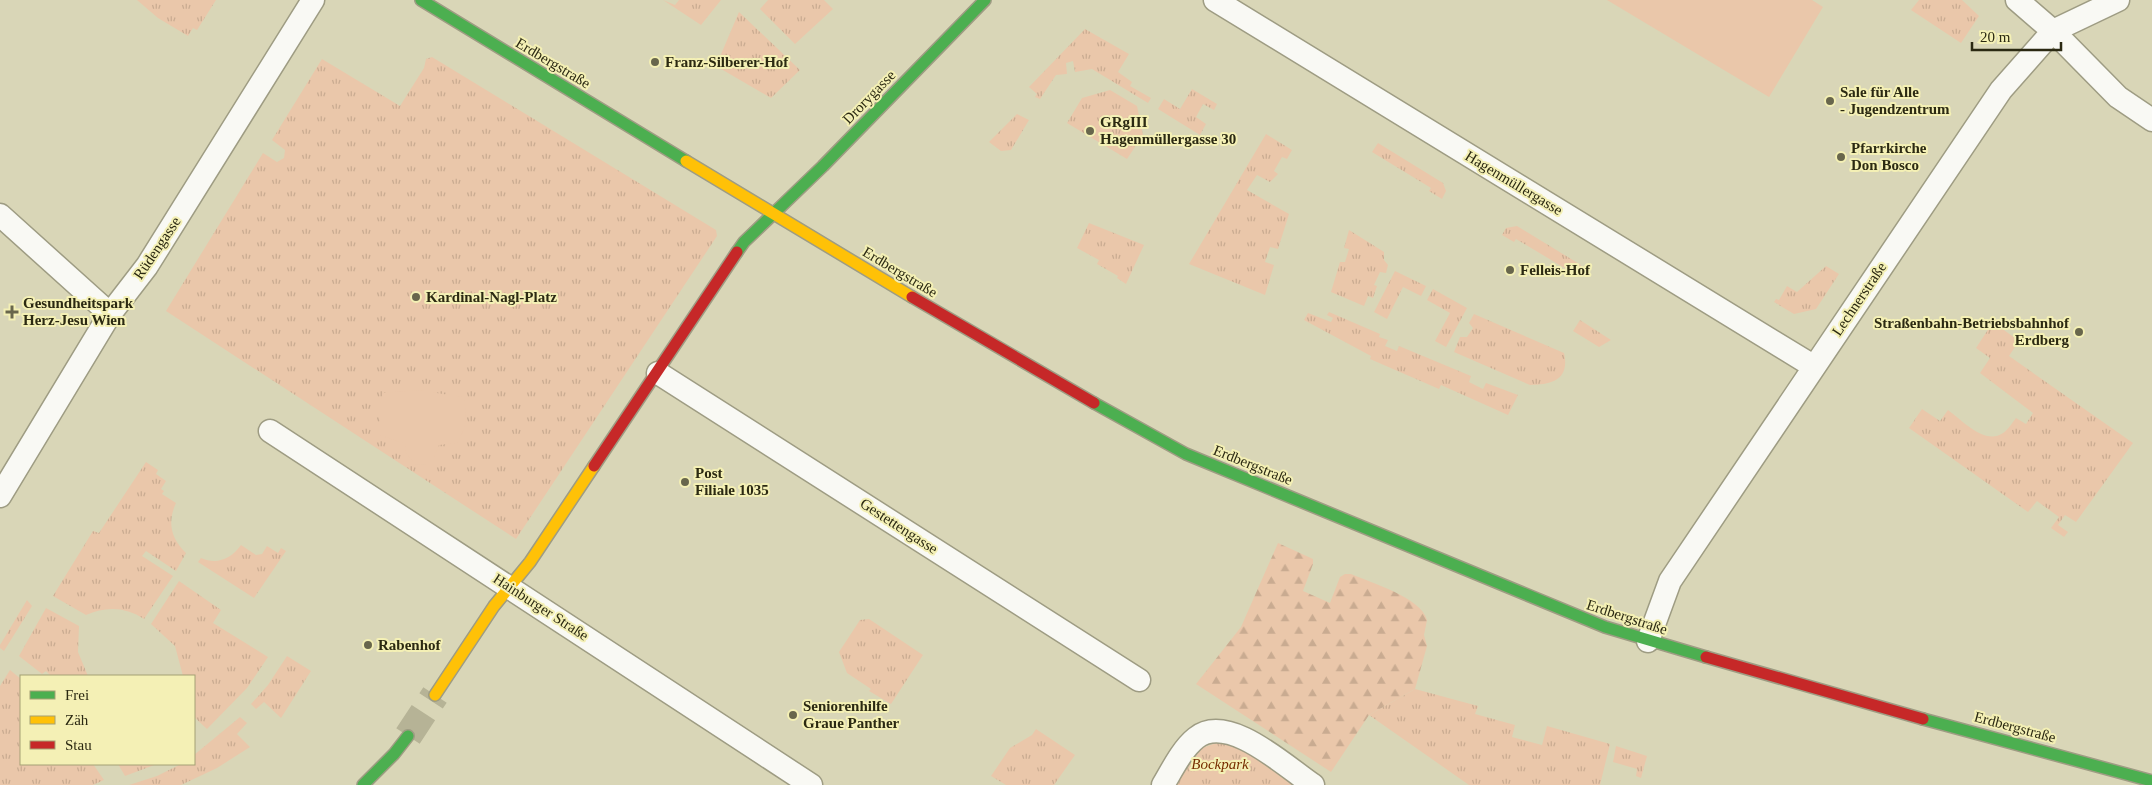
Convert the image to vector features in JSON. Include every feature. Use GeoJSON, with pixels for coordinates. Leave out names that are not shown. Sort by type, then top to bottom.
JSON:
{"type":"FeatureCollection","features":[{"type":"Feature","properties":{"kind":"street","name":"Rüdengasse"},"geometry":{"type":"LineString","coordinates":[[0,496],[110,314],[147,266],[313,0]]}},
{"type":"Feature","properties":{"kind":"street","name":"Erdbergstraße"},"geometry":{"type":"LineString","coordinates":[[421,0],[773,214],[1060,384],[1186,454],[1431,554],[1570,614],[1648,641],[1822,691],[2152,781]]}},
{"type":"Feature","properties":{"kind":"street","name":"Drorygasse"},"geometry":{"type":"LineString","coordinates":[[773,214],[823,166],[985,0]]}},
{"type":"Feature","properties":{"kind":"street","name":"Hagenmüllergasse"},"geometry":{"type":"LineString","coordinates":[[1215,0],[1813,366]]}},
{"type":"Feature","properties":{"kind":"street"},"geometry":{"type":"LineString","coordinates":[[2017,0],[2053,31],[2118,96],[2152,120]]}},
{"type":"Feature","properties":{"kind":"street","name":"Lechnerstraße"},"geometry":{"type":"LineString","coordinates":[[1648,641],[1670,582],[1813,366],[2001,90],[2053,31],[2118,0]]}},
{"type":"Feature","properties":{"kind":"street"},"geometry":{"type":"LineString","coordinates":[[435,695],[494,606],[530,562],[744,242],[773,214]]}},
{"type":"Feature","properties":{"kind":"street"},"geometry":{"type":"LineString","coordinates":[[0,216],[110,314]]}},
{"type":"Feature","properties":{"kind":"street","name":"Gestettengasse"},"geometry":{"type":"LineString","coordinates":[[658,373],[1139,680]]}},
{"type":"Feature","properties":{"kind":"street","name":"Hainburger Straße"},"geometry":{"type":"LineString","coordinates":[[270,431],[811,785]]}},
{"type":"Feature","properties":{"kind":"street"},"geometry":{"type":"LineString","coordinates":[[1162,785],[1196,738],[1207,731],[1220,730],[1234,733],[1247,740],[1313,785]]}},
{"type":"Feature","properties":{"kind":"street"},"geometry":{"type":"LineString","coordinates":[[363,785],[394,754],[408,736]]}},
{"type":"Feature","properties":{"kind":"green space"},"geometry":{"type":"Polygon","coordinates":[[[137,0],[216,0],[197,30],[193,28],[188,36],[158,18],[137,0]]]}},
{"type":"Feature","properties":{"kind":"green space"},"geometry":{"type":"Polygon","coordinates":[[[663,0],[675,5],[679,0],[721,0],[701,25],[663,0]]]}},
{"type":"Feature","properties":{"kind":"green space"},"geometry":{"type":"Polygon","coordinates":[[[768,0],[824,0],[833,9],[795,44],[760,9],[768,0]]]}},
{"type":"Feature","properties":{"kind":"green space"},"geometry":{"type":"Polygon","coordinates":[[[1607,0],[1812,0],[1823,7],[1769,97],[1607,0]]]}},
{"type":"Feature","properties":{"kind":"green space"},"geometry":{"type":"Polygon","coordinates":[[[1919,0],[1962,0],[1979,16],[1961,43],[1911,10],[1919,0]]]}},
{"type":"Feature","properties":{"kind":"green space"},"geometry":{"type":"Polygon","coordinates":[[[739,12],[800,70],[771,98],[716,66],[739,12]]]}},
{"type":"Feature","properties":{"kind":"green space"},"geometry":{"type":"Polygon","coordinates":[[[1085,29],[1129,54],[1118,72],[1132,82],[1130,86],[1151,98],[1148,103],[1092,69],[1075,72],[1073,61],[1066,63],[1067,74],[1056,75],[1040,99],[1035,97],[1037,94],[1029,87],[1085,29]]]}},
{"type":"Feature","properties":{"kind":"green space","name":"Kardinal-Nagl-Platz"},"geometry":{"type":"Polygon","coordinates":[[[432,57],[716,230],[717,236],[516,539],[166,311],[263,153],[277,162],[284,158],[285,150],[272,140],[322,59],[400,106],[424,68],[426,59],[432,57]]]}},
{"type":"Feature","properties":{"kind":"green space"},"geometry":{"type":"Polygon","coordinates":[[[1192,89],[1217,104],[1214,110],[1203,104],[1196,117],[1206,124],[1200,135],[1158,109],[1164,99],[1180,109],[1192,89]]]}},
{"type":"Feature","properties":{"kind":"green space"},"geometry":{"type":"Polygon","coordinates":[[[1110,90],[1137,106],[1143,135],[1127,159],[1067,123],[1082,98],[1110,90]]]}},
{"type":"Feature","properties":{"kind":"green space"},"geometry":{"type":"Polygon","coordinates":[[[1017,114],[1029,120],[1011,150],[1001,151],[989,142],[1017,114]]]}},
{"type":"Feature","properties":{"kind":"green space"},"geometry":{"type":"Polygon","coordinates":[[[1266,134],[1292,150],[1287,159],[1282,157],[1274,171],[1278,174],[1270,182],[1257,175],[1247,190],[1289,214],[1278,249],[1270,247],[1265,262],[1274,265],[1265,295],[1189,264],[1266,134]]]}},
{"type":"Feature","properties":{"kind":"green space"},"geometry":{"type":"Polygon","coordinates":[[[1378,143],[1443,183],[1446,191],[1442,199],[1429,191],[1431,188],[1372,152],[1378,143]]]}},
{"type":"Feature","properties":{"kind":"green space"},"geometry":{"type":"Polygon","coordinates":[[[1089,223],[1144,245],[1126,284],[1117,278],[1118,276],[1097,264],[1099,260],[1077,248],[1089,223]]]}},
{"type":"Feature","properties":{"kind":"green space"},"geometry":{"type":"Polygon","coordinates":[[[1517,226],[1581,265],[1578,276],[1516,239],[1514,242],[1502,235],[1506,228],[1517,226]]]}},
{"type":"Feature","properties":{"kind":"green space"},"geometry":{"type":"Polygon","coordinates":[[[1349,230],[1384,252],[1384,260],[1388,265],[1386,273],[1380,272],[1374,285],[1377,286],[1373,298],[1368,296],[1364,306],[1331,292],[1340,262],[1345,262],[1349,249],[1344,248],[1349,230]]]}},
{"type":"Feature","properties":{"kind":"green space"},"geometry":{"type":"Polygon","coordinates":[[[1826,266],[1839,274],[1816,309],[1794,314],[1774,302],[1776,299],[1779,300],[1787,286],[1797,292],[1826,266]]]}},
{"type":"Feature","properties":{"kind":"green space"},"geometry":{"type":"Polygon","coordinates":[[[1395,271],[1426,286],[1421,296],[1403,287],[1387,319],[1374,312],[1395,271]]]}},
{"type":"Feature","properties":{"kind":"green space"},"geometry":{"type":"Polygon","coordinates":[[[1433,289],[1467,308],[1446,347],[1435,341],[1450,313],[1427,300],[1433,289]]]}},
{"type":"Feature","properties":{"kind":"green space"},"geometry":{"type":"Polygon","coordinates":[[[1329,312],[1380,334],[1379,337],[1388,340],[1385,346],[1397,351],[1399,346],[1471,376],[1469,382],[1483,389],[1486,383],[1518,395],[1508,415],[1441,385],[1439,389],[1370,359],[1371,356],[1304,320],[1308,313],[1331,322],[1333,318],[1327,315],[1329,312]]]}},
{"type":"Feature","properties":{"kind":"green space"},"geometry":{"type":"Polygon","coordinates":[[[1474,314],[1564,353],[1565,362],[1562,375],[1558,379],[1546,384],[1530,385],[1454,352],[1460,337],[1467,337],[1473,328],[1469,323],[1474,314]]]}},
{"type":"Feature","properties":{"kind":"green space"},"geometry":{"type":"Polygon","coordinates":[[[1580,320],[1611,340],[1599,347],[1573,331],[1580,320]]]}},
{"type":"Feature","properties":{"kind":"green space"},"geometry":{"type":"Polygon","coordinates":[[[1993,322],[2019,341],[2009,356],[2133,443],[2076,522],[2065,515],[2058,525],[2068,532],[2064,537],[2051,528],[2059,517],[2037,501],[2028,512],[1909,428],[1922,409],[1940,421],[1948,410],[1974,430],[1989,436],[2003,433],[2016,418],[2026,424],[2033,413],[1980,373],[1990,358],[1976,348],[1993,322]]]}},
{"type":"Feature","properties":{"kind":"green space"},"geometry":{"type":"Polygon","coordinates":[[[417,390],[463,397],[465,409],[464,427],[457,443],[439,445],[434,457],[426,465],[415,464],[406,453],[405,444],[380,435],[380,403],[383,393],[417,390]]]}},
{"type":"Feature","properties":{"kind":"green space"},"geometry":{"type":"Polygon","coordinates":[[[146,462],[158,470],[156,474],[166,481],[161,489],[164,491],[162,494],[176,503],[173,510],[172,530],[177,542],[186,553],[176,571],[146,551],[142,556],[173,576],[144,619],[130,612],[116,609],[101,610],[86,615],[53,596],[93,531],[99,533],[146,462]]]}},
{"type":"Feature","properties":{"kind":"green space"},"geometry":{"type":"Polygon","coordinates":[[[1278,543],[1313,559],[1303,591],[1330,603],[1340,577],[1345,574],[1351,574],[1406,598],[1423,612],[1427,620],[1424,635],[1427,646],[1415,689],[1369,715],[1331,772],[1196,684],[1241,627],[1278,543]]]}},
{"type":"Feature","properties":{"kind":"green space"},"geometry":{"type":"Polygon","coordinates":[[[241,545],[256,555],[262,554],[267,546],[278,553],[281,548],[286,551],[254,598],[198,562],[201,558],[218,561],[233,554],[241,545]]]}},
{"type":"Feature","properties":{"kind":"green space"},"geometry":{"type":"Polygon","coordinates":[[[179,581],[221,610],[213,623],[268,657],[247,688],[207,729],[195,718],[195,675],[183,675],[175,646],[151,624],[179,581]]]}},
{"type":"Feature","properties":{"kind":"green space"},"geometry":{"type":"Polygon","coordinates":[[[27,600],[32,606],[4,651],[0,648],[0,645],[27,600]]]}},
{"type":"Feature","properties":{"kind":"green space"},"geometry":{"type":"Polygon","coordinates":[[[46,608],[79,626],[78,652],[88,675],[50,675],[46,671],[42,674],[19,656],[46,608]]]}},
{"type":"Feature","properties":{"kind":"green space"},"geometry":{"type":"Polygon","coordinates":[[[869,619],[923,655],[891,704],[869,691],[871,689],[847,673],[839,652],[860,620],[869,619]]]}},
{"type":"Feature","properties":{"kind":"green space"},"geometry":{"type":"Polygon","coordinates":[[[287,656],[311,671],[281,718],[264,702],[256,709],[251,704],[268,685],[287,656]]]}},
{"type":"Feature","properties":{"kind":"green space"},"geometry":{"type":"Polygon","coordinates":[[[10,670],[20,678],[20,765],[94,765],[104,780],[93,785],[0,785],[0,686],[10,670]]]}},
{"type":"Feature","properties":{"kind":"green space"},"geometry":{"type":"Polygon","coordinates":[[[1415,689],[1478,706],[1475,714],[1515,725],[1512,737],[1542,745],[1547,726],[1610,744],[1600,785],[1469,785],[1369,715],[1415,689]]]}},
{"type":"Feature","properties":{"kind":"green space"},"geometry":{"type":"Polygon","coordinates":[[[240,717],[247,723],[237,734],[250,747],[217,768],[181,785],[129,785],[157,776],[179,765],[195,765],[195,754],[240,717]]]}},
{"type":"Feature","properties":{"kind":"green space"},"geometry":{"type":"Polygon","coordinates":[[[1036,729],[1075,755],[1054,785],[1006,785],[991,776],[1010,748],[1032,735],[1036,729]]]}},
{"type":"Feature","properties":{"kind":"green space","name":"Bockpark"},"geometry":{"type":"Polygon","coordinates":[[[1219,742],[1235,744],[1298,785],[1175,785],[1202,748],[1219,742]]]}},
{"type":"Feature","properties":{"kind":"green space"},"geometry":{"type":"Polygon","coordinates":[[[1616,746],[1647,756],[1641,778],[1636,776],[1637,769],[1613,762],[1616,746]]]}},
{"type":"Feature","properties":{"kind":"green space"},"geometry":{"type":"Polygon","coordinates":[[[119,765],[154,765],[125,776],[119,765]]]}},
{"type":"Feature","properties":{"kind":"tunnel"},"geometry":{"type":"LineString","coordinates":[[408,736],[435,695]]}},
{"type":"Feature","properties":{"kind":"traffic: fast"},"geometry":{"type":"LineString","coordinates":[[421,0],[686,161]]}},
{"type":"Feature","properties":{"kind":"traffic: fast"},"geometry":{"type":"LineString","coordinates":[[737,252],[744,242],[823,166],[985,0]]}},
{"type":"Feature","properties":{"kind":"traffic: fast"},"geometry":{"type":"LineString","coordinates":[[1094,403],[1186,454],[1605,627],[1706,657]]}},
{"type":"Feature","properties":{"kind":"traffic: fast"},"geometry":{"type":"LineString","coordinates":[[1923,719],[2152,781]]}},
{"type":"Feature","properties":{"kind":"traffic: fast"},"geometry":{"type":"LineString","coordinates":[[363,785],[394,754],[408,736]]}},
{"type":"Feature","properties":{"kind":"traffic: slow"},"geometry":{"type":"LineString","coordinates":[[686,161],[912,297]]}},
{"type":"Feature","properties":{"kind":"traffic: slow"},"geometry":{"type":"LineString","coordinates":[[435,695],[494,606],[530,562],[594,466]]}},
{"type":"Feature","properties":{"kind":"traffic: jam"},"geometry":{"type":"LineString","coordinates":[[594,466],[737,252]]}},
{"type":"Feature","properties":{"kind":"traffic: jam"},"geometry":{"type":"LineString","coordinates":[[912,297],[1094,403]]}},
{"type":"Feature","properties":{"kind":"traffic: jam"},"geometry":{"type":"LineString","coordinates":[[1706,657],[1923,719]]}},
{"type":"Feature","properties":{"kind":"place","name":"Franz-Silberer-Hof"},"geometry":{"type":"Point","coordinates":[655,62]}},
{"type":"Feature","properties":{"kind":"place","name":"Sale für Alle - Jugendzentrum"},"geometry":{"type":"Point","coordinates":[1830,101]}},
{"type":"Feature","properties":{"kind":"place","name":"GRgIII Hagenmüllergasse 30"},"geometry":{"type":"Point","coordinates":[1090,131]}},
{"type":"Feature","properties":{"kind":"place","name":"Pfarrkirche Don Bosco"},"geometry":{"type":"Point","coordinates":[1841,157]}},
{"type":"Feature","properties":{"kind":"place","name":"Felleis-Hof"},"geometry":{"type":"Point","coordinates":[1510,270]}},
{"type":"Feature","properties":{"kind":"place","name":"Kardinal-Nagl-Platz"},"geometry":{"type":"Point","coordinates":[416,297]}},
{"type":"Feature","properties":{"kind":"place","name":"Gesundheitspark Herz-Jesu Wien"},"geometry":{"type":"Point","coordinates":[12,312]}},
{"type":"Feature","properties":{"kind":"place","name":"Straßenbahn-Betriebsbahnhof Erdberg"},"geometry":{"type":"Point","coordinates":[2079,332]}},
{"type":"Feature","properties":{"kind":"place","name":"Post Filiale 1035"},"geometry":{"type":"Point","coordinates":[685,482]}},
{"type":"Feature","properties":{"kind":"place","name":"Rabenhof"},"geometry":{"type":"Point","coordinates":[368,645]}},
{"type":"Feature","properties":{"kind":"place","name":"Seniorenhilfe Graue Panther"},"geometry":{"type":"Point","coordinates":[793,715]}}]}
